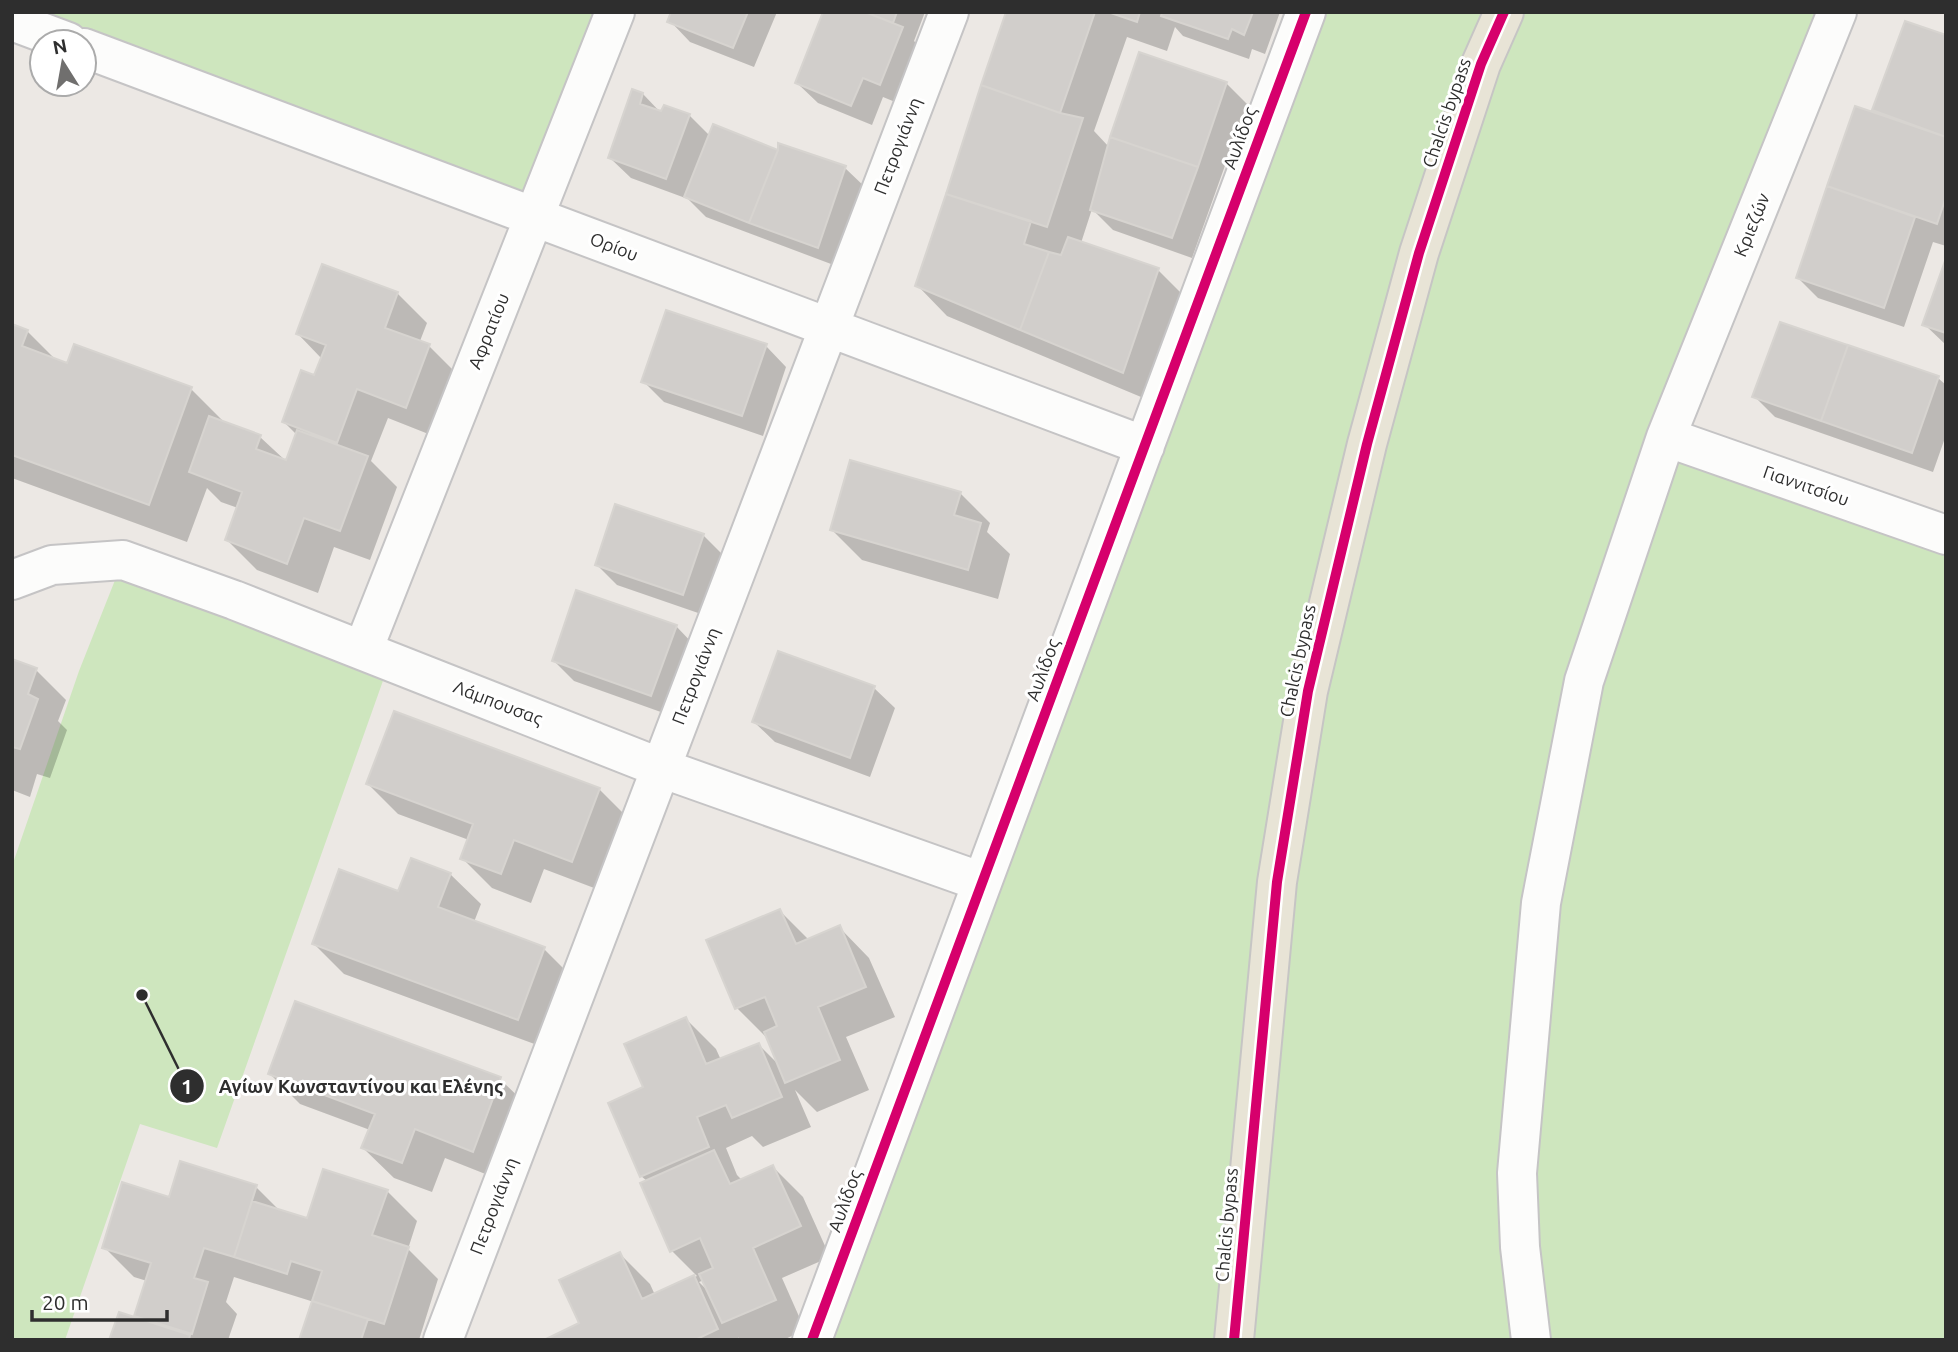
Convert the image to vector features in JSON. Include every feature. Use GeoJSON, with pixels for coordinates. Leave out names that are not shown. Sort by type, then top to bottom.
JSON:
{"type":"FeatureCollection","features":[{"type":"Feature","properties":{"kind":"main road","name":"Chalcis bypass"},"geometry":{"type":"LineString","coordinates":[[1234,1340],[1277,882],[1308,691],[1367,444],[1419,253],[1481,64],[1504,12]]}},
{"type":"Feature","properties":{"kind":"street","name":"Αφρατίου"},"geometry":{"type":"LineString","coordinates":[[362,650],[615,12]]}},
{"type":"Feature","properties":{"kind":"street","name":"Πετρογιάννη"},"geometry":{"type":"LineString","coordinates":[[443,1340],[949,12]]}},
{"type":"Feature","properties":{"kind":"street","name":"Αυλίδος"},"geometry":{"type":"LineString","coordinates":[[812,1340],[1306,12]]}},
{"type":"Feature","properties":{"kind":"street","name":"Κριεζών"},"geometry":{"type":"LineString","coordinates":[[1531,1340],[1520,1247],[1517,1173],[1541,903],[1584,681],[1666,437],[1837,12]]}},
{"type":"Feature","properties":{"kind":"street"},"geometry":{"type":"LineString","coordinates":[[12,21],[31,28]]}},
{"type":"Feature","properties":{"kind":"street","name":"Ορίου"},"geometry":{"type":"LineString","coordinates":[[98,53],[1145,446]]}},
{"type":"Feature","properties":{"kind":"street","name":"Γιαννιτσίου"},"geometry":{"type":"LineString","coordinates":[[1666,437],[1946,535]]}},
{"type":"Feature","properties":{"kind":"street","name":"Λάμπουσας"},"geometry":{"type":"LineString","coordinates":[[12,580],[52,565],[123,560],[362,650],[661,768],[982,883]]}},
{"type":"Feature","properties":{"kind":"green space"},"geometry":{"type":"Polygon","coordinates":[[[12,12],[615,12],[534,216],[98,46],[98,28],[53,28],[12,12]]]}},
{"type":"Feature","properties":{"kind":"green space"},"geometry":{"type":"Polygon","coordinates":[[[1306,12],[1837,12],[1666,437],[1946,535],[1946,1340],[812,1340],[1306,12]]]}},
{"type":"Feature","properties":{"kind":"green space"},"geometry":{"type":"Polygon","coordinates":[[[123,560],[390,661],[217,1148],[140,1124],[65,1340],[12,1340],[12,866],[79,671],[123,560]]]}},
{"type":"Feature","properties":{"kind":"building"},"geometry":{"type":"Polygon","coordinates":[[[671,12],[748,12],[733,48],[667,22],[671,12]]]}},
{"type":"Feature","properties":{"kind":"building"},"geometry":{"type":"Polygon","coordinates":[[[823,12],[865,12],[903,27],[880,85],[863,78],[851,106],[795,83],[823,12]]]}},
{"type":"Feature","properties":{"kind":"building"},"geometry":{"type":"Polygon","coordinates":[[[865,12],[897,12],[893,23],[865,12]]]}},
{"type":"Feature","properties":{"kind":"building"},"geometry":{"type":"Polygon","coordinates":[[[1006,12],[1095,12],[1060,113],[981,85],[1006,12]]]}},
{"type":"Feature","properties":{"kind":"building"},"geometry":{"type":"Polygon","coordinates":[[[1108,12],[1140,12],[1137,22],[1108,12]]]}},
{"type":"Feature","properties":{"kind":"building"},"geometry":{"type":"Polygon","coordinates":[[[1162,12],[1253,12],[1244,35],[1232,29],[1228,39],[1161,16],[1162,12]]]}},
{"type":"Feature","properties":{"kind":"building"},"geometry":{"type":"Polygon","coordinates":[[[1905,21],[1946,35],[1946,137],[1872,110],[1905,21]]]}},
{"type":"Feature","properties":{"kind":"building"},"geometry":{"type":"Polygon","coordinates":[[[1139,52],[1227,82],[1198,167],[1110,137],[1139,52]]]}},
{"type":"Feature","properties":{"kind":"building"},"geometry":{"type":"Polygon","coordinates":[[[981,85],[1060,113],[1083,118],[1047,227],[946,194],[981,85]]]}},
{"type":"Feature","properties":{"kind":"building"},"geometry":{"type":"Polygon","coordinates":[[[632,89],[643,93],[640,104],[661,111],[664,105],[690,114],[666,179],[608,158],[632,89]]]}},
{"type":"Feature","properties":{"kind":"building"},"geometry":{"type":"Polygon","coordinates":[[[1855,106],[1946,137],[1946,197],[1937,224],[1827,186],[1855,106]]]}},
{"type":"Feature","properties":{"kind":"building"},"geometry":{"type":"Polygon","coordinates":[[[713,124],[778,150],[749,223],[684,197],[713,124]]]}},
{"type":"Feature","properties":{"kind":"building"},"geometry":{"type":"Polygon","coordinates":[[[1110,137],[1198,167],[1172,238],[1090,210],[1110,137]]]}},
{"type":"Feature","properties":{"kind":"building"},"geometry":{"type":"Polygon","coordinates":[[[778,143],[846,166],[818,248],[749,223],[778,150],[778,143]]]}},
{"type":"Feature","properties":{"kind":"building"},"geometry":{"type":"Polygon","coordinates":[[[1827,186],[1915,217],[1884,308],[1796,278],[1827,186]]]}},
{"type":"Feature","properties":{"kind":"building"},"geometry":{"type":"Polygon","coordinates":[[[946,194],[1031,221],[1024,244],[1049,252],[1020,330],[915,286],[946,194]]]}},
{"type":"Feature","properties":{"kind":"building"},"geometry":{"type":"Polygon","coordinates":[[[1068,237],[1159,268],[1123,373],[1020,330],[1049,252],[1061,255],[1068,237]]]}},
{"type":"Feature","properties":{"kind":"building"},"geometry":{"type":"Polygon","coordinates":[[[1946,258],[1946,333],[1922,325],[1946,258]]]}},
{"type":"Feature","properties":{"kind":"building"},"geometry":{"type":"Polygon","coordinates":[[[322,264],[398,292],[385,328],[430,344],[406,408],[357,389],[337,443],[282,422],[301,370],[314,375],[326,345],[296,334],[322,264]]]}},
{"type":"Feature","properties":{"kind":"building"},"geometry":{"type":"Polygon","coordinates":[[[666,310],[767,344],[742,416],[641,382],[666,310]]]}},
{"type":"Feature","properties":{"kind":"building"},"geometry":{"type":"Polygon","coordinates":[[[1780,322],[1848,345],[1821,421],[1752,397],[1780,322]]]}},
{"type":"Feature","properties":{"kind":"building"},"geometry":{"type":"Polygon","coordinates":[[[12,324],[28,330],[22,346],[67,363],[74,344],[192,387],[149,505],[12,455],[12,324]]]}},
{"type":"Feature","properties":{"kind":"building"},"geometry":{"type":"Polygon","coordinates":[[[1848,345],[1939,376],[1912,453],[1821,421],[1848,345]]]}},
{"type":"Feature","properties":{"kind":"building"},"geometry":{"type":"Polygon","coordinates":[[[209,416],[261,435],[256,449],[286,460],[297,430],[368,456],[340,531],[304,518],[287,564],[225,540],[242,492],[189,472],[209,416]]]}},
{"type":"Feature","properties":{"kind":"building"},"geometry":{"type":"Polygon","coordinates":[[[850,460],[961,492],[954,515],[981,523],[968,570],[830,530],[850,460]]]}},
{"type":"Feature","properties":{"kind":"building"},"geometry":{"type":"Polygon","coordinates":[[[615,504],[704,534],[683,595],[595,565],[615,504]]]}},
{"type":"Feature","properties":{"kind":"building"},"geometry":{"type":"Polygon","coordinates":[[[576,590],[677,625],[651,696],[552,661],[576,590]]]}},
{"type":"Feature","properties":{"kind":"building"},"geometry":{"type":"Polygon","coordinates":[[[778,651],[875,686],[850,758],[752,722],[778,651]]]}},
{"type":"Feature","properties":{"kind":"building"},"geometry":{"type":"Polygon","coordinates":[[[12,659],[37,668],[28,694],[38,699],[20,749],[12,747],[12,659]]]}},
{"type":"Feature","properties":{"kind":"building"},"geometry":{"type":"Polygon","coordinates":[[[394,711],[600,788],[572,862],[514,840],[501,874],[460,859],[473,824],[366,784],[394,711]]]}},
{"type":"Feature","properties":{"kind":"building"},"geometry":{"type":"Polygon","coordinates":[[[411,858],[451,873],[438,907],[545,947],[518,1020],[312,944],[339,869],[398,891],[411,858]]]}},
{"type":"Feature","properties":{"kind":"building"},"geometry":{"type":"Polygon","coordinates":[[[780,909],[796,944],[840,925],[866,987],[818,1007],[840,1060],[785,1083],[764,1032],[777,1026],[765,997],[735,1009],[706,940],[780,909]]]}},
{"type":"Feature","properties":{"kind":"building"},"geometry":{"type":"Polygon","coordinates":[[[295,1001],[501,1077],[473,1152],[415,1129],[402,1163],[361,1148],[375,1114],[268,1074],[295,1001]]]}},
{"type":"Feature","properties":{"kind":"building"},"geometry":{"type":"Polygon","coordinates":[[[686,1017],[706,1064],[759,1043],[782,1097],[732,1118],[726,1105],[697,1117],[709,1147],[640,1177],[608,1103],[643,1087],[624,1044],[686,1017]]]}},
{"type":"Feature","properties":{"kind":"building"},"geometry":{"type":"Polygon","coordinates":[[[714,1150],[730,1184],[773,1165],[801,1226],[753,1248],[776,1300],[722,1323],[699,1274],[713,1268],[700,1238],[670,1252],[640,1183],[714,1150]]]}},
{"type":"Feature","properties":{"kind":"building"},"geometry":{"type":"Polygon","coordinates":[[[180,1161],[257,1185],[234,1257],[204,1248],[194,1278],[208,1282],[192,1334],[134,1316],[151,1263],[102,1248],[122,1182],[169,1197],[180,1161]]]}},
{"type":"Feature","properties":{"kind":"building"},"geometry":{"type":"Polygon","coordinates":[[[323,1169],[388,1190],[372,1235],[409,1247],[384,1324],[312,1301],[322,1271],[291,1261],[287,1274],[234,1257],[252,1201],[307,1218],[323,1169]]]}},
{"type":"Feature","properties":{"kind":"building"},"geometry":{"type":"Polygon","coordinates":[[[620,1252],[642,1299],[694,1275],[718,1329],[695,1340],[544,1340],[579,1323],[559,1280],[620,1252]]]}},
{"type":"Feature","properties":{"kind":"building"},"geometry":{"type":"Polygon","coordinates":[[[312,1301],[368,1319],[361,1340],[299,1340],[312,1301]]]}},
{"type":"Feature","properties":{"kind":"building"},"geometry":{"type":"Polygon","coordinates":[[[119,1312],[190,1335],[189,1340],[109,1340],[119,1312]]]}},
{"type":"Feature","properties":{"kind":"cycle path"},"geometry":{"type":"LineString","coordinates":[[812,1340],[1306,12]]}},
{"type":"Feature","properties":{"kind":"cycle path"},"geometry":{"type":"LineString","coordinates":[[1234,1340],[1277,882],[1308,691],[1367,444],[1419,253],[1481,64],[1504,12]]}},
{"type":"Feature","properties":{"kind":"place","name":"Αγίων Κωνσταντίνου και Ελένης"},"geometry":{"type":"Point","coordinates":[142,995]}}]}
